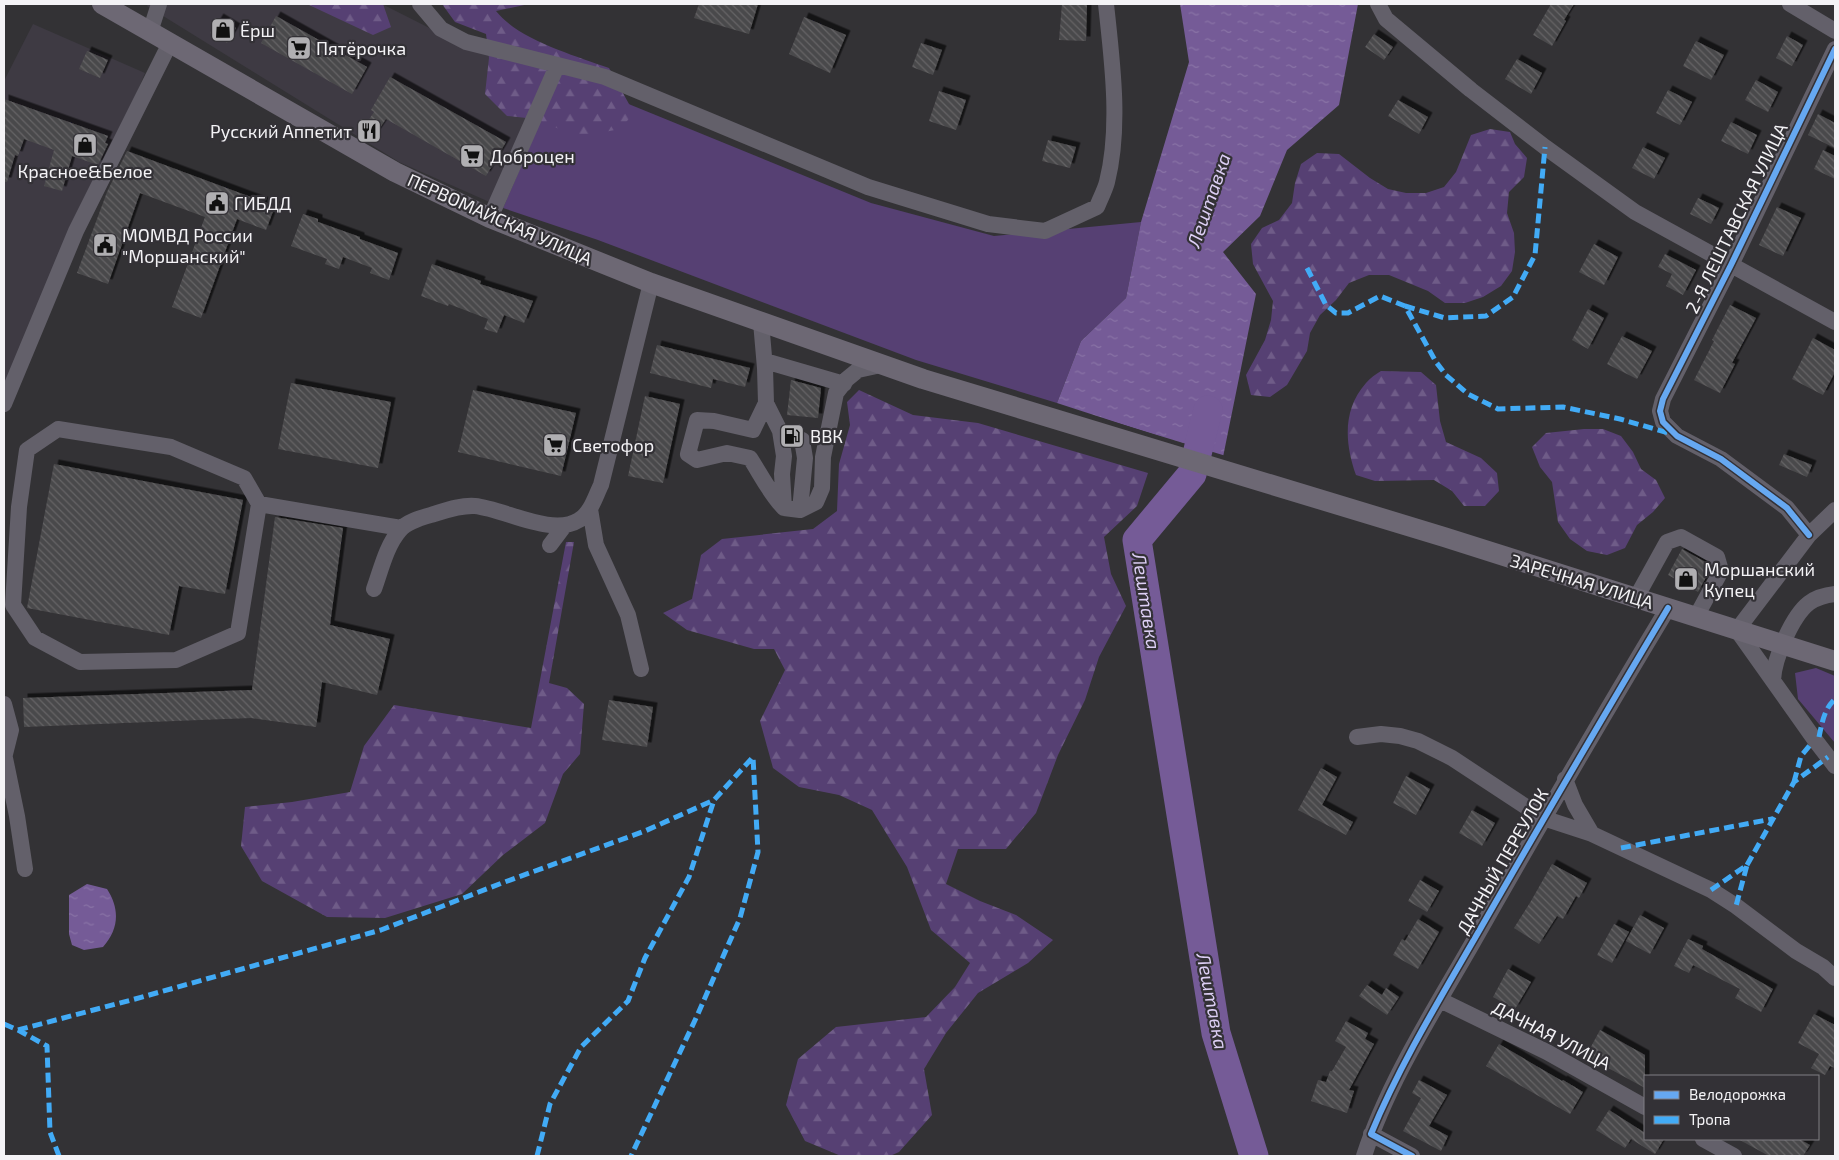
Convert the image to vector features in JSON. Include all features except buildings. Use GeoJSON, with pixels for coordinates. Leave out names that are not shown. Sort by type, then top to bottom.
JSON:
{"type":"FeatureCollection","features":[{"type":"Feature","properties":{"kind":"main road","name":"ПЕРВОМАЙСКАЯ УЛИЦА"},"geometry":{"type":"LineString","coordinates":[[102,4],[395,172],[490,218],[651,283],[924,379]]}},
{"type":"Feature","properties":{"kind":"main road","name":"ЗАРЕЧНАЯ УЛИЦА"},"geometry":{"type":"LineString","coordinates":[[924,379],[1444,537],[1835,661]]}},
{"type":"Feature","properties":{"kind":"street"},"geometry":{"type":"LineString","coordinates":[[150,32],[159,4]]}},
{"type":"Feature","properties":{"kind":"street"},"geometry":{"type":"LineString","coordinates":[[420,4],[442,29],[466,42],[605,77],[868,187],[988,224],[1045,231],[1097,207],[1107,183],[1114,141],[1112,63],[1106,4]]}},
{"type":"Feature","properties":{"kind":"street"},"geometry":{"type":"LineString","coordinates":[[1378,4],[1386,19],[1471,90],[1545,147],[1635,212],[1835,322]]}},
{"type":"Feature","properties":{"kind":"street"},"geometry":{"type":"LineString","coordinates":[[1790,4],[1835,31]]}},
{"type":"Feature","properties":{"kind":"street"},"geometry":{"type":"LineString","coordinates":[[4,404],[76,231],[170,43]]}},
{"type":"Feature","properties":{"kind":"street","name":"2-Я ЛЕШТАВСКАЯ УЛИЦА"},"geometry":{"type":"LineString","coordinates":[[1808,535],[1787,508],[1721,459],[1677,436],[1663,422],[1660,411],[1663,399],[1731,265],[1835,49]]}},
{"type":"Feature","properties":{"kind":"street"},"geometry":{"type":"LineString","coordinates":[[490,218],[557,66]]}},
{"type":"Feature","properties":{"kind":"street"},"geometry":{"type":"LineString","coordinates":[[374,589],[389,547],[401,528],[420,518],[454,508],[473,506],[495,509],[546,525],[565,525],[579,520],[590,509],[601,485],[651,283]]}},
{"type":"Feature","properties":{"kind":"street"},"geometry":{"type":"LineString","coordinates":[[761,322],[765,361],[766,403],[780,432],[784,456],[782,474],[792,509]]}},
{"type":"Feature","properties":{"kind":"street"},"geometry":{"type":"LineString","coordinates":[[765,361],[844,384]]}},
{"type":"Feature","properties":{"kind":"street"},"geometry":{"type":"LineString","coordinates":[[753,430],[714,421],[697,420],[688,454],[697,460],[727,452],[750,458],[766,481],[773,497],[792,509],[816,502],[822,488],[823,457],[836,393],[858,370],[881,365]]}},
{"type":"Feature","properties":{"kind":"street"},"geometry":{"type":"LineString","coordinates":[[750,458],[753,430],[766,403]]}},
{"type":"Feature","properties":{"kind":"street"},"geometry":{"type":"LineString","coordinates":[[260,504],[238,633],[176,660],[80,662],[35,638],[13,605],[18,507],[27,450],[58,429],[171,447],[244,478],[260,504],[401,528]]}},
{"type":"Feature","properties":{"kind":"street"},"geometry":{"type":"LineString","coordinates":[[590,509],[596,545],[628,615],[641,669]]}},
{"type":"Feature","properties":{"kind":"street"},"geometry":{"type":"LineString","coordinates":[[1835,510],[1808,535],[1737,630],[1835,766]]}},
{"type":"Feature","properties":{"kind":"street"},"geometry":{"type":"LineString","coordinates":[[550,546],[565,525]]}},
{"type":"Feature","properties":{"kind":"street"},"geometry":{"type":"LineString","coordinates":[[1636,598],[1668,542],[1681,536],[1717,557],[1721,570],[1696,617]]}},
{"type":"Feature","properties":{"kind":"street"},"geometry":{"type":"LineString","coordinates":[[1773,680],[1775,662],[1782,644],[1799,614],[1809,603],[1820,596],[1835,594]]}},
{"type":"Feature","properties":{"kind":"street","name":"ДАЧНЫЙ ПЕРЕУЛОК"},"geometry":{"type":"LineString","coordinates":[[1364,1156],[1371,1134],[1397,1078],[1440,1000],[1565,779],[1668,608]]}},
{"type":"Feature","properties":{"kind":"street"},"geometry":{"type":"LineString","coordinates":[[4,704],[11,730],[4,758],[17,816],[25,869]]}},
{"type":"Feature","properties":{"kind":"street"},"geometry":{"type":"LineString","coordinates":[[1357,737],[1381,734],[1400,736],[1418,741],[1452,758],[1543,818],[1592,834],[1711,890],[1736,906],[1796,951],[1823,967],[1835,978]]}},
{"type":"Feature","properties":{"kind":"street"},"geometry":{"type":"LineString","coordinates":[[1565,779],[1575,806],[1592,834]]}},
{"type":"Feature","properties":{"kind":"street","name":"ДАЧНАЯ УЛИЦА"},"geometry":{"type":"LineString","coordinates":[[1440,1000],[1547,1052],[1644,1106]]}},
{"type":"Feature","properties":{"kind":"street"},"geometry":{"type":"LineString","coordinates":[[1371,1134],[1412,1156]]}},
{"type":"Feature","properties":{"kind":"street"},"geometry":{"type":"LineString","coordinates":[[1705,1140],[1734,1156]]}},
{"type":"Feature","properties":{"kind":"shaded area"},"geometry":{"type":"Polygon","coordinates":[[[148,4],[382,4],[463,45],[560,76],[503,208],[399,162],[147,6],[148,4]]]}},
{"type":"Feature","properties":{"kind":"shaded area"},"geometry":{"type":"Polygon","coordinates":[[[33,24],[145,73],[59,281],[4,403],[4,81],[33,24]]]}},
{"type":"Feature","properties":{"kind":"green space"},"geometry":{"type":"Polygon","coordinates":[[[307,4],[383,4],[391,27],[373,35],[307,4]]]}},
{"type":"Feature","properties":{"kind":"green space"},"geometry":{"type":"Polygon","coordinates":[[[442,4],[529,4],[496,11],[518,30],[548,46],[609,68],[634,113],[620,129],[578,137],[536,119],[507,116],[485,94],[489,58],[486,34],[455,22],[442,4]]]}},
{"type":"Feature","properties":{"kind":"green space"},"geometry":{"type":"Polygon","coordinates":[[[560,76],[871,203],[994,236],[1141,222],[1126,298],[1081,341],[1057,403],[916,360],[598,240],[503,208],[560,76]]]}},
{"type":"Feature","properties":{"kind":"green space"},"geometry":{"type":"Polygon","coordinates":[[[1490,129],[1510,132],[1515,144],[1527,158],[1524,177],[1509,192],[1507,213],[1514,233],[1515,252],[1512,271],[1501,286],[1483,297],[1465,303],[1445,303],[1428,291],[1389,275],[1369,275],[1349,283],[1336,300],[1320,315],[1310,333],[1307,351],[1287,385],[1270,397],[1251,395],[1246,375],[1265,340],[1271,320],[1273,301],[1253,264],[1251,244],[1262,228],[1279,220],[1292,203],[1295,183],[1301,164],[1317,153],[1339,154],[1370,178],[1388,189],[1406,193],[1426,193],[1444,187],[1456,172],[1471,135],[1490,129]]]}},
{"type":"Feature","properties":{"kind":"green space"},"geometry":{"type":"Polygon","coordinates":[[[1381,371],[1421,372],[1436,385],[1440,421],[1446,442],[1481,458],[1497,473],[1499,491],[1485,506],[1464,506],[1452,491],[1434,480],[1375,481],[1356,475],[1348,439],[1349,416],[1358,393],[1369,379],[1381,371]]]}},
{"type":"Feature","properties":{"kind":"green space"},"geometry":{"type":"Polygon","coordinates":[[[859,390],[913,415],[978,423],[1148,473],[1137,506],[1104,537],[1111,574],[1126,606],[1099,657],[1085,700],[1058,755],[1036,813],[1006,849],[958,849],[946,884],[980,901],[1016,915],[1053,940],[1028,963],[978,993],[946,1033],[924,1069],[932,1115],[899,1152],[890,1156],[841,1156],[805,1141],[786,1105],[798,1059],[836,1027],[926,1017],[955,987],[970,963],[931,930],[907,867],[872,810],[839,795],[799,787],[773,768],[760,721],[785,670],[774,649],[754,649],[687,630],[663,613],[692,599],[701,555],[722,539],[813,529],[837,511],[839,464],[850,425],[847,402],[859,390]]]}},
{"type":"Feature","properties":{"kind":"green space"},"geometry":{"type":"Polygon","coordinates":[[[1603,429],[1621,436],[1633,452],[1641,469],[1656,480],[1665,498],[1653,512],[1637,525],[1625,548],[1607,555],[1587,551],[1570,539],[1558,522],[1552,482],[1540,467],[1532,447],[1546,433],[1603,429]]]}},
{"type":"Feature","properties":{"kind":"green space"},"geometry":{"type":"Polygon","coordinates":[[[566,542],[574,542],[549,683],[567,688],[584,704],[580,754],[563,774],[545,823],[503,855],[462,894],[385,918],[327,917],[262,881],[241,846],[245,807],[292,802],[350,792],[364,746],[394,705],[531,728],[566,542]]]}},
{"type":"Feature","properties":{"kind":"green space"},"geometry":{"type":"Polygon","coordinates":[[[1816,668],[1835,676],[1835,743],[1798,699],[1795,673],[1816,668]]]}},
{"type":"Feature","properties":{"kind":"water"},"geometry":{"type":"Polygon","coordinates":[[[1180,4],[1358,4],[1339,105],[1287,150],[1260,216],[1223,252],[1256,294],[1223,457],[1057,403],[1081,341],[1126,298],[1141,222],[1189,62],[1180,4]]]}},
{"type":"Feature","properties":{"kind":"water"},"geometry":{"type":"Polygon","coordinates":[[[87,884],[107,889],[114,904],[116,919],[112,933],[103,947],[84,950],[72,945],[69,934],[69,895],[87,884]]]}},
{"type":"Feature","properties":{"kind":"pier"},"geometry":{"type":"Polygon","coordinates":[[[1055,404],[1226,456],[1222,460],[1055,404]]]}},
{"type":"Feature","properties":{"kind":"waterway","name":"Лештавка"},"geometry":{"type":"LineString","coordinates":[[1208,410],[1192,474],[1137,540],[1216,1033],[1254,1156]]}},
{"type":"Feature","properties":{"kind":"marked path"},"geometry":{"type":"LineString","coordinates":[[1405,306],[1445,318],[1486,316],[1513,297],[1535,255],[1545,147]]}},
{"type":"Feature","properties":{"kind":"marked path"},"geometry":{"type":"LineString","coordinates":[[1307,268],[1326,305],[1336,313],[1348,313],[1380,296],[1405,306],[1436,362],[1446,375],[1468,394],[1498,409],[1563,407],[1620,419],[1672,434]]}},
{"type":"Feature","properties":{"kind":"marked path"},"geometry":{"type":"LineString","coordinates":[[1819,737],[1822,721],[1835,699]]}},
{"type":"Feature","properties":{"kind":"marked path"},"geometry":{"type":"LineString","coordinates":[[1794,782],[1801,756],[1811,744]]}},
{"type":"Feature","properties":{"kind":"marked path"},"geometry":{"type":"LineString","coordinates":[[18,1030],[381,930],[502,883],[645,831],[714,800],[753,757],[758,852],[740,918],[697,1016],[631,1156]]}},
{"type":"Feature","properties":{"kind":"marked path"},"geometry":{"type":"LineString","coordinates":[[1747,865],[1794,782],[1828,757]]}},
{"type":"Feature","properties":{"kind":"marked path"},"geometry":{"type":"LineString","coordinates":[[537,1156],[550,1104],[581,1047],[628,1001],[645,958],[689,877],[714,800]]}},
{"type":"Feature","properties":{"kind":"marked path"},"geometry":{"type":"LineString","coordinates":[[1621,848],[1772,819]]}},
{"type":"Feature","properties":{"kind":"marked path"},"geometry":{"type":"LineString","coordinates":[[1711,890],[1747,865],[1736,906]]}},
{"type":"Feature","properties":{"kind":"marked path"},"geometry":{"type":"LineString","coordinates":[[4,1024],[47,1046],[50,1132],[59,1156]]}},
{"type":"Feature","properties":{"kind":"cycle path"},"geometry":{"type":"LineString","coordinates":[[1809,535],[1787,508],[1721,459],[1677,436],[1663,422],[1660,411],[1663,399],[1731,265],[1835,49]]}},
{"type":"Feature","properties":{"kind":"cycle path"},"geometry":{"type":"LineString","coordinates":[[1412,1156],[1371,1134],[1382,1108],[1436,1006],[1668,608]]}},
{"type":"Feature","properties":{"kind":"place","name":"Ёрш"},"geometry":{"type":"Point","coordinates":[223,30]}},
{"type":"Feature","properties":{"kind":"place","name":"Пятёрочка"},"geometry":{"type":"Point","coordinates":[299,48]}},
{"type":"Feature","properties":{"kind":"place","name":"Русский Аппетит"},"geometry":{"type":"Point","coordinates":[369,131]}},
{"type":"Feature","properties":{"kind":"place","name":"Красное&Белое"},"geometry":{"type":"Point","coordinates":[85,145]}},
{"type":"Feature","properties":{"kind":"place","name":"Доброцен"},"geometry":{"type":"Point","coordinates":[472,156]}},
{"type":"Feature","properties":{"kind":"place","name":"ГИБДД"},"geometry":{"type":"Point","coordinates":[217,203]}},
{"type":"Feature","properties":{"kind":"place","name":"МОМВД России \"Моршанский\""},"geometry":{"type":"Point","coordinates":[105,245]}},
{"type":"Feature","properties":{"kind":"place","name":"ВВК"},"geometry":{"type":"Point","coordinates":[792,436]}},
{"type":"Feature","properties":{"kind":"place","name":"Светофор"},"geometry":{"type":"Point","coordinates":[555,445]}},
{"type":"Feature","properties":{"kind":"place","name":"Моршанский Купец"},"geometry":{"type":"Point","coordinates":[1686,579]}}]}
